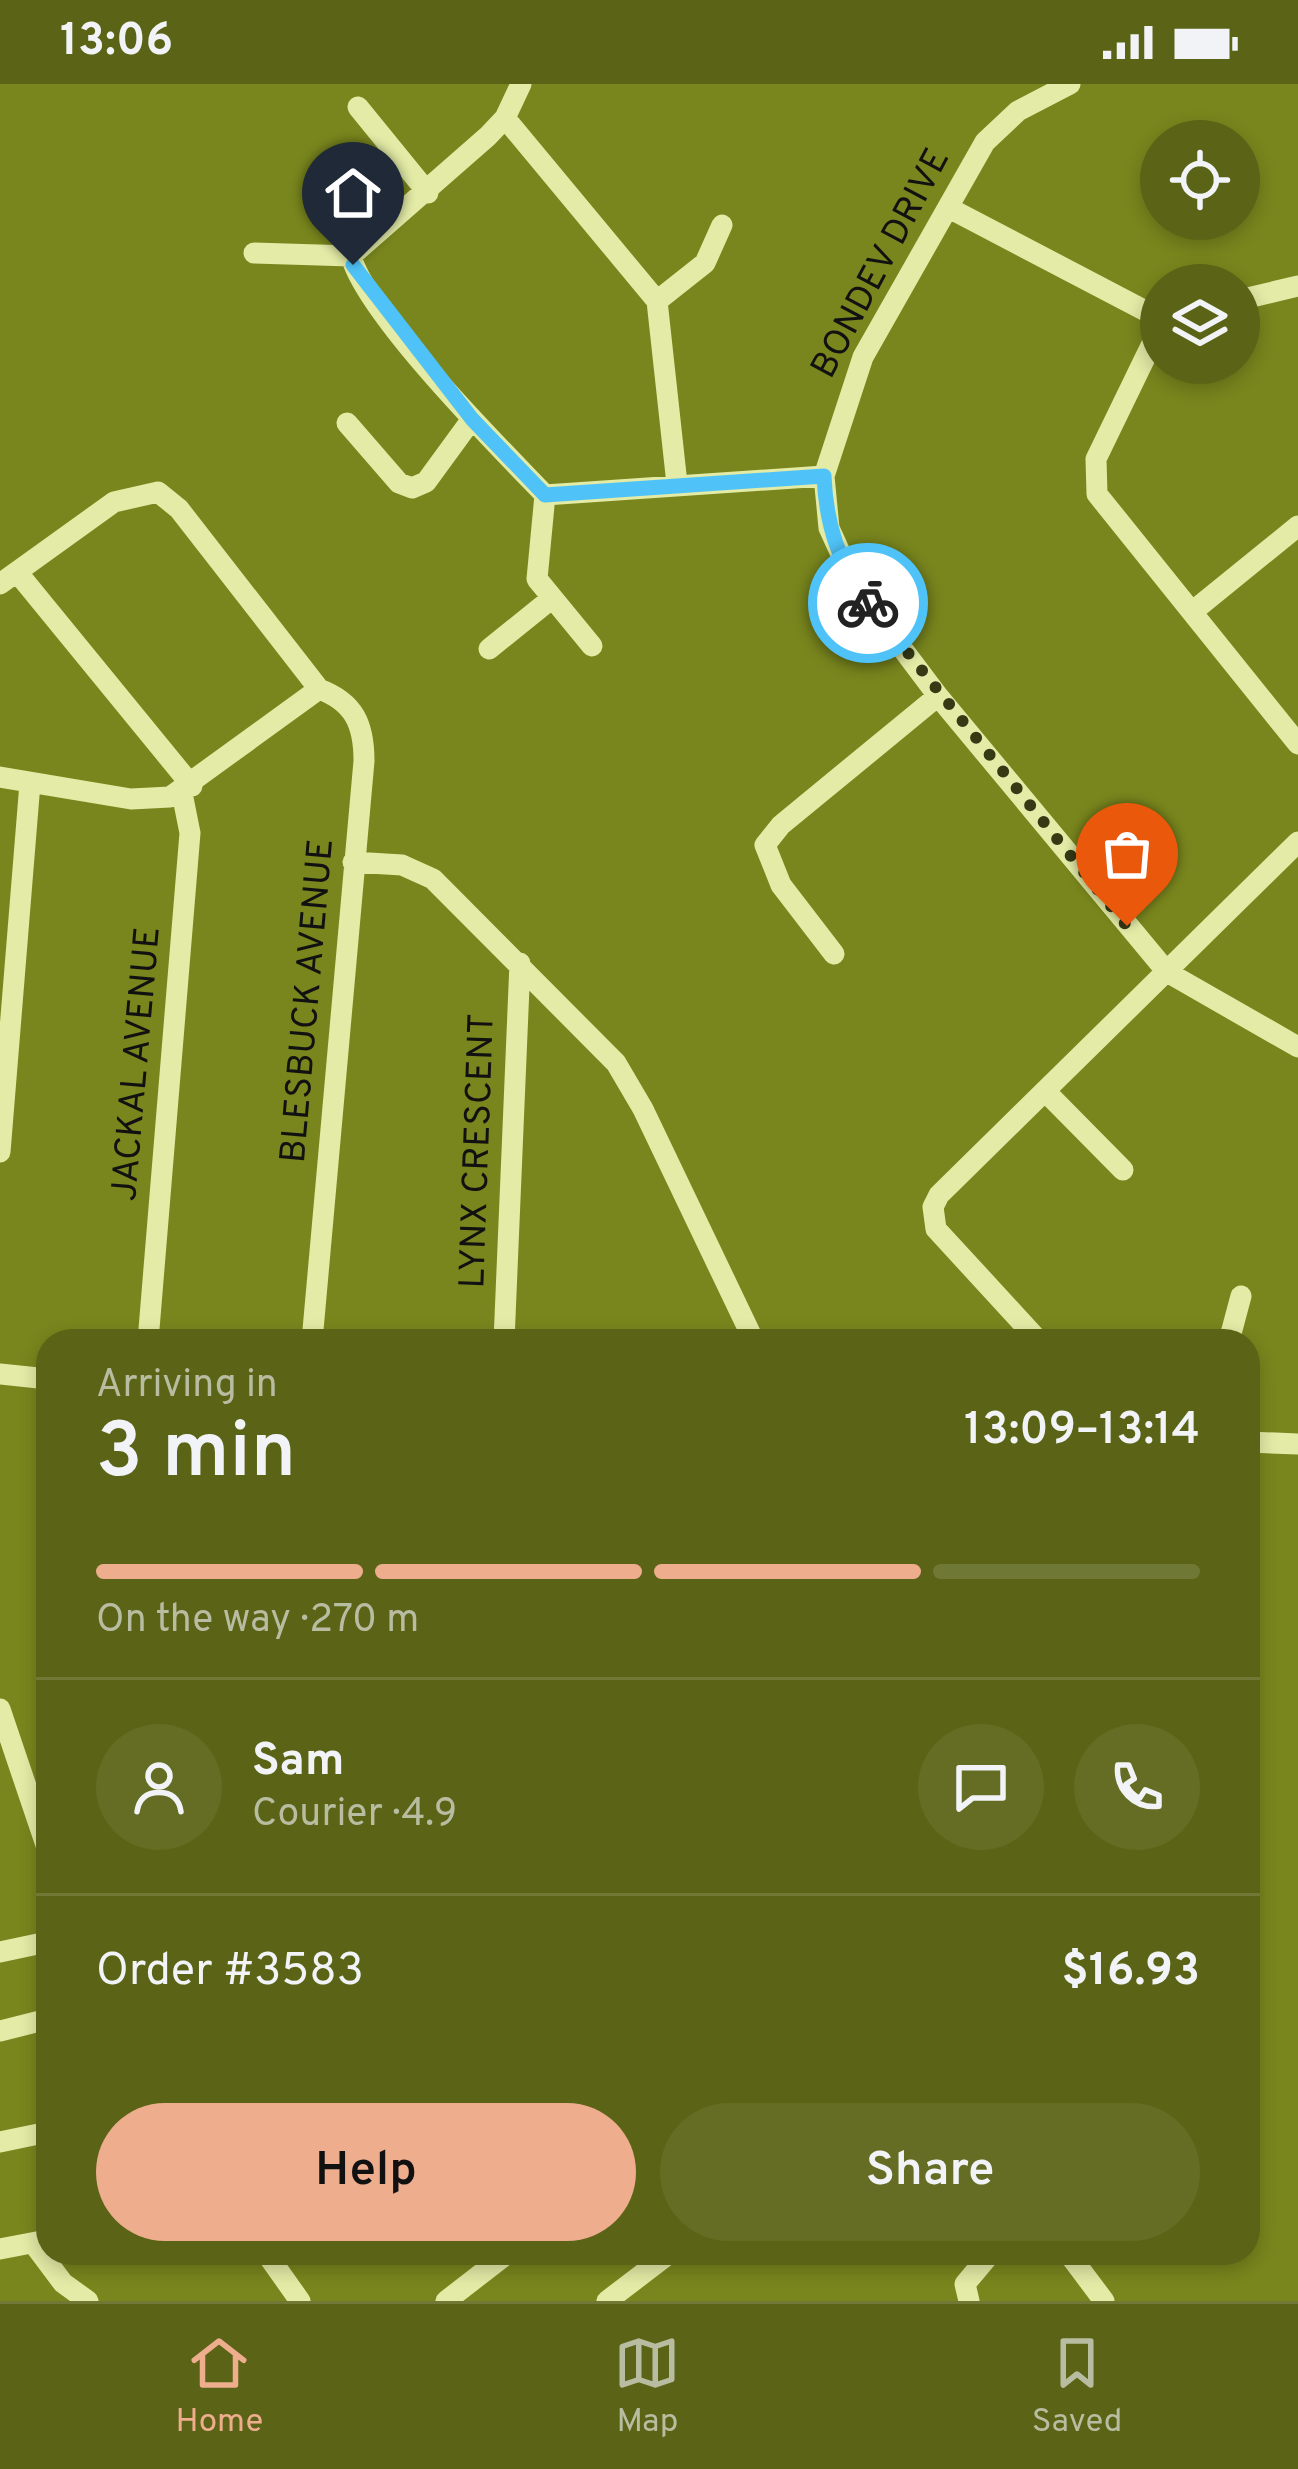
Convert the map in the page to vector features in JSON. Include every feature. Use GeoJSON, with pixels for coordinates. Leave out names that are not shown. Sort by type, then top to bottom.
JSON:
{"type":"FeatureCollection","features":[{"type":"Feature","properties":{"kind":"street"},"geometry":{"type":"LineString","coordinates":[[254,253],[351,256],[428,194],[505,118],[521,84]]}},
{"type":"Feature","properties":{"kind":"street","name":"BONDEV DRIVE"},"geometry":{"type":"LineString","coordinates":[[1070,84],[1018,111],[985,142],[850,384],[824,476],[829,528],[846,570],[938,696],[1167,972],[1298,1046]]}},
{"type":"Feature","properties":{"kind":"street"},"geometry":{"type":"LineString","coordinates":[[358,107],[428,194]]}},
{"type":"Feature","properties":{"kind":"street"},"geometry":{"type":"LineString","coordinates":[[505,118],[657,301],[677,484]]}},
{"type":"Feature","properties":{"kind":"street"},"geometry":{"type":"LineString","coordinates":[[949,208],[1140,311]]}},
{"type":"Feature","properties":{"kind":"street"},"geometry":{"type":"LineString","coordinates":[[657,301],[705,263],[722,225]]}},
{"type":"Feature","properties":{"kind":"street"},"geometry":{"type":"LineString","coordinates":[[351,256],[362,284],[472,419],[545,495]]}},
{"type":"Feature","properties":{"kind":"street"},"geometry":{"type":"LineString","coordinates":[[1260,295],[1298,286]]}},
{"type":"Feature","properties":{"kind":"street"},"geometry":{"type":"LineString","coordinates":[[1140,367],[1096,460],[1093,478],[1109,515],[1298,744]]}},
{"type":"Feature","properties":{"kind":"street"},"geometry":{"type":"LineString","coordinates":[[346,423],[399,483],[412,488],[427,482],[472,419]]}},
{"type":"Feature","properties":{"kind":"street"},"geometry":{"type":"LineString","coordinates":[[545,495],[824,476]]}},
{"type":"Feature","properties":{"kind":"street","name":"BLESBUCK AVENUE"},"geometry":{"type":"LineString","coordinates":[[9,578],[114,502],[158,492],[179,509],[319,689],[348,704],[364,740],[313,1329]]}},
{"type":"Feature","properties":{"kind":"street"},"geometry":{"type":"LineString","coordinates":[[545,495],[535,569],[551,599],[592,646]]}},
{"type":"Feature","properties":{"kind":"street"},"geometry":{"type":"LineString","coordinates":[[1192,612],[1298,526]]}},
{"type":"Feature","properties":{"kind":"street"},"geometry":{"type":"LineString","coordinates":[[9,578],[187,790]]}},
{"type":"Feature","properties":{"kind":"street"},"geometry":{"type":"LineString","coordinates":[[489,649],[551,599]]}},
{"type":"Feature","properties":{"kind":"street"},"geometry":{"type":"LineString","coordinates":[[0,777],[130,799],[187,790],[319,689]]}},
{"type":"Feature","properties":{"kind":"street"},"geometry":{"type":"LineString","coordinates":[[834,953],[781,885],[765,845],[781,825],[938,696]]}},
{"type":"Feature","properties":{"kind":"street"},"geometry":{"type":"LineString","coordinates":[[0,1152],[30,783]]}},
{"type":"Feature","properties":{"kind":"street","name":"JACKAL AVENUE"},"geometry":{"type":"LineString","coordinates":[[149,1329],[190,833],[187,790]]}},
{"type":"Feature","properties":{"kind":"street"},"geometry":{"type":"LineString","coordinates":[[1028,1329],[936,1229],[933,1207],[939,1195],[1298,842]]}},
{"type":"Feature","properties":{"kind":"street","name":"LYNX CRESCENT"},"geometry":{"type":"LineString","coordinates":[[353,862],[423,871],[600,1044],[630,1085],[748,1329]]}},
{"type":"Feature","properties":{"kind":"street","name":"LYNX CRESCENT"},"geometry":{"type":"LineString","coordinates":[[505,1329],[520,963]]}},
{"type":"Feature","properties":{"kind":"street"},"geometry":{"type":"LineString","coordinates":[[1046,1092],[1123,1170]]}},
{"type":"Feature","properties":{"kind":"street"},"geometry":{"type":"LineString","coordinates":[[1232,1329],[1241,1296]]}},
{"type":"Feature","properties":{"kind":"street"},"geometry":{"type":"LineString","coordinates":[[0,1374],[36,1378]]}},
{"type":"Feature","properties":{"kind":"street"},"geometry":{"type":"LineString","coordinates":[[1260,1442],[1298,1444]]}},
{"type":"Feature","properties":{"kind":"street"},"geometry":{"type":"LineString","coordinates":[[2,1717],[36,1816]]}},
{"type":"Feature","properties":{"kind":"street"},"geometry":{"type":"LineString","coordinates":[[6,1950],[36,1939]]}},
{"type":"Feature","properties":{"kind":"street"},"geometry":{"type":"LineString","coordinates":[[0,2032],[36,2022]]}},
{"type":"Feature","properties":{"kind":"street"},"geometry":{"type":"LineString","coordinates":[[0,2142],[36,2134]]}},
{"type":"Feature","properties":{"kind":"street"},"geometry":{"type":"LineString","coordinates":[[0,2249],[36,2242]]}},
{"type":"Feature","properties":{"kind":"street"},"geometry":{"type":"LineString","coordinates":[[53,2265],[63,2283],[88,2301]]}},
{"type":"Feature","properties":{"kind":"street"},"geometry":{"type":"LineString","coordinates":[[274,2265],[300,2301]]}},
{"type":"Feature","properties":{"kind":"street"},"geometry":{"type":"LineString","coordinates":[[446,2301],[492,2265]]}},
{"type":"Feature","properties":{"kind":"street"},"geometry":{"type":"LineString","coordinates":[[607,2301],[654,2265]]}},
{"type":"Feature","properties":{"kind":"street"},"geometry":{"type":"LineString","coordinates":[[969,2301],[965,2284],[982,2265]]}},
{"type":"Feature","properties":{"kind":"street"},"geometry":{"type":"LineString","coordinates":[[1077,2265],[1104,2301]]}},
{"type":"Feature","properties":{"kind":"way so far"},"geometry":{"type":"LineString","coordinates":[[868,603],[1127,926]]}},
{"type":"Feature","properties":{"kind":"route"},"geometry":{"type":"LineString","coordinates":[[353,265],[362,284],[472,419],[545,495],[824,476],[829,528],[846,570],[868,603]]}}]}
